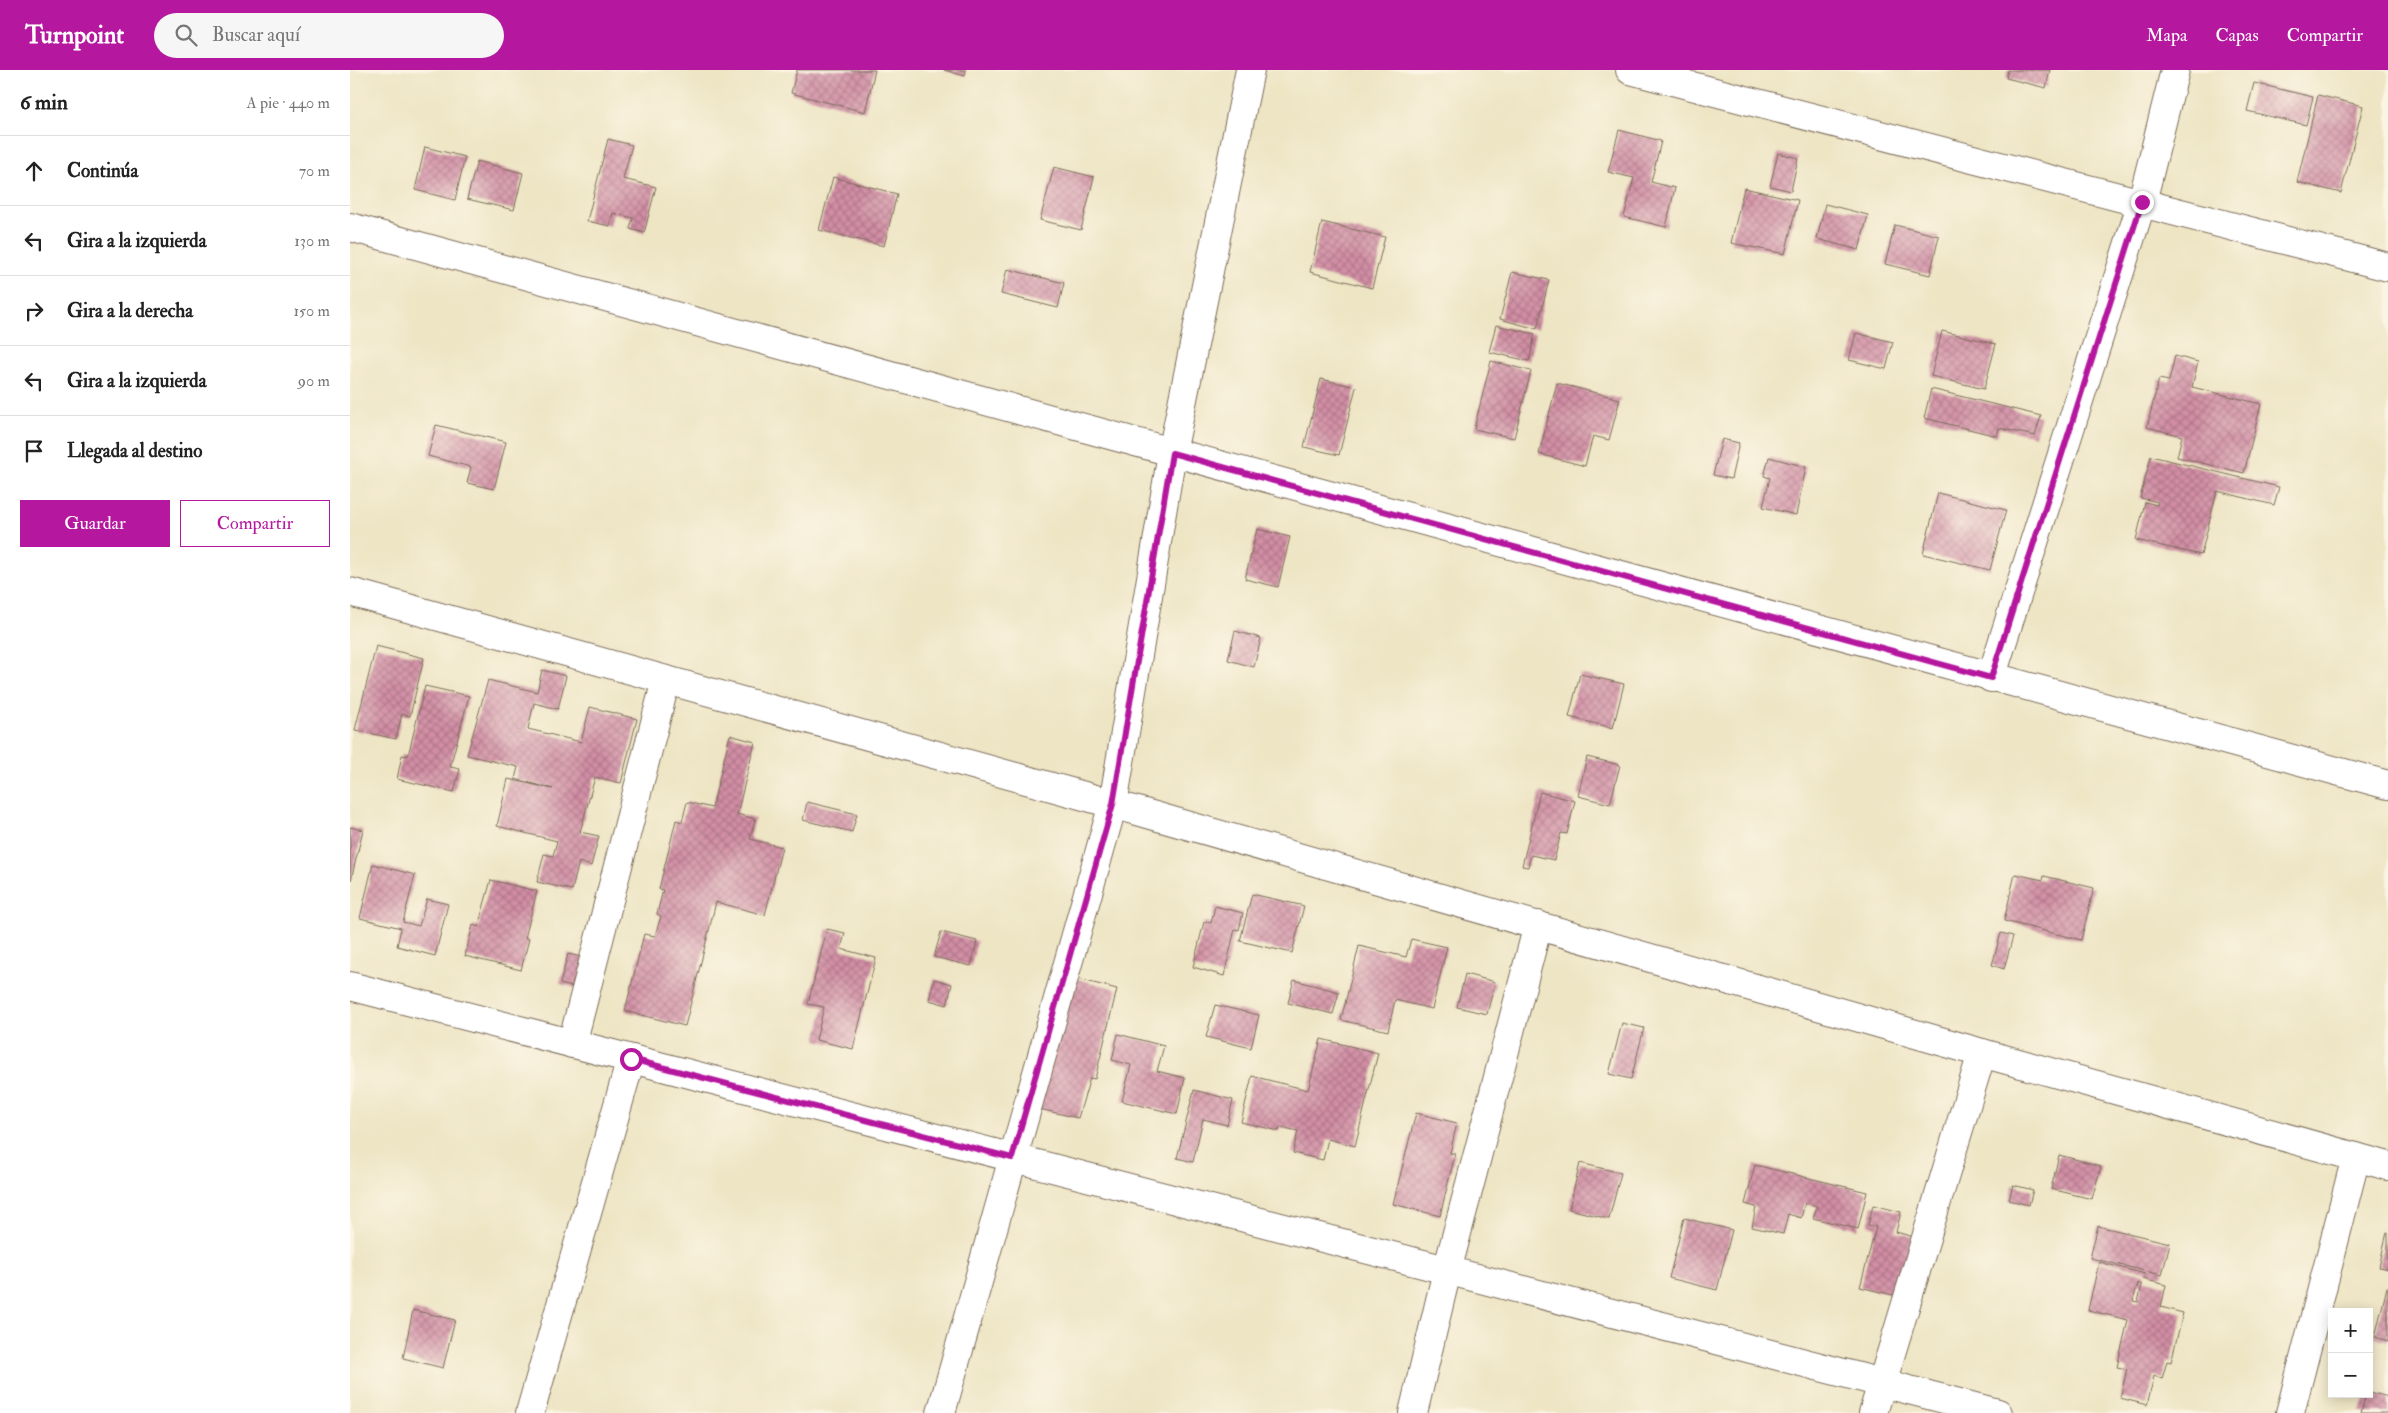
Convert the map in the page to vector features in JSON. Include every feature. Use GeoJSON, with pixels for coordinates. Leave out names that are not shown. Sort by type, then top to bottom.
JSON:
{"type":"FeatureCollection","features":[{"type":"Feature","properties":{"kind":"street"},"geometry":{"type":"LineString","coordinates":[[941,1413],[1113,804],[1172,453],[1250,70]]}},
{"type":"Feature","properties":{"kind":"street"},"geometry":{"type":"LineString","coordinates":[[1630,70],[2388,267]]}},
{"type":"Feature","properties":{"kind":"street"},"geometry":{"type":"LineString","coordinates":[[1991,678],[2142,202],[2176,70]]}},
{"type":"Feature","properties":{"kind":"street"},"geometry":{"type":"LineString","coordinates":[[351,231],[2388,785]]}},
{"type":"Feature","properties":{"kind":"street"},"geometry":{"type":"LineString","coordinates":[[350,592],[1113,804],[1982,1054],[2388,1166]]}},
{"type":"Feature","properties":{"kind":"street"},"geometry":{"type":"LineString","coordinates":[[572,1044],[666,680]]}},
{"type":"Feature","properties":{"kind":"street"},"geometry":{"type":"LineString","coordinates":[[1413,1413],[1447,1271],[1538,925]]}},
{"type":"Feature","properties":{"kind":"street"},"geometry":{"type":"LineString","coordinates":[[350,986],[1998,1413]]}},
{"type":"Feature","properties":{"kind":"street"},"geometry":{"type":"LineString","coordinates":[[1873,1413],[1982,1054]]}},
{"type":"Feature","properties":{"kind":"street"},"geometry":{"type":"LineString","coordinates":[[530,1413],[631,1059]]}},
{"type":"Feature","properties":{"kind":"street"},"geometry":{"type":"LineString","coordinates":[[2290,1413],[2356,1157]]}},
{"type":"Feature","properties":{"kind":"building"},"geometry":{"type":"Polygon","coordinates":[[[797,70],[875,70],[865,112],[791,93],[797,70]]]}},
{"type":"Feature","properties":{"kind":"building"},"geometry":{"type":"Polygon","coordinates":[[[944,70],[966,70],[965,76],[944,70]]]}},
{"type":"Feature","properties":{"kind":"building"},"geometry":{"type":"Polygon","coordinates":[[[2008,70],[2050,70],[2046,88],[2006,78],[2008,70]]]}},
{"type":"Feature","properties":{"kind":"building"},"geometry":{"type":"Polygon","coordinates":[[[2254,83],[2313,97],[2306,125],[2247,111],[2254,83]]]}},
{"type":"Feature","properties":{"kind":"building"},"geometry":{"type":"Polygon","coordinates":[[[2318,95],[2363,106],[2341,193],[2297,182],[2318,95]]]}},
{"type":"Feature","properties":{"kind":"building"},"geometry":{"type":"Polygon","coordinates":[[[1619,130],[1661,141],[1651,182],[1675,188],[1666,227],[1624,217],[1634,178],[1608,172],[1619,130]]]}},
{"type":"Feature","properties":{"kind":"building"},"geometry":{"type":"Polygon","coordinates":[[[608,139],[632,145],[623,179],[656,187],[644,233],[630,229],[633,218],[613,213],[610,226],[587,221],[608,139]]]}},
{"type":"Feature","properties":{"kind":"building"},"geometry":{"type":"Polygon","coordinates":[[[425,147],[465,157],[455,200],[415,190],[425,147]]]}},
{"type":"Feature","properties":{"kind":"building"},"geometry":{"type":"Polygon","coordinates":[[[1778,153],[1798,158],[1791,191],[1770,186],[1778,153]]]}},
{"type":"Feature","properties":{"kind":"building"},"geometry":{"type":"Polygon","coordinates":[[[477,161],[523,173],[514,210],[467,199],[477,161]]]}},
{"type":"Feature","properties":{"kind":"building"},"geometry":{"type":"Polygon","coordinates":[[[1054,167],[1094,177],[1081,230],[1040,220],[1054,167]]]}},
{"type":"Feature","properties":{"kind":"building"},"geometry":{"type":"Polygon","coordinates":[[[833,177],[897,194],[884,246],[819,230],[833,177]]]}},
{"type":"Feature","properties":{"kind":"building"},"geometry":{"type":"Polygon","coordinates":[[[1744,188],[1798,200],[1785,254],[1731,243],[1744,188]]]}},
{"type":"Feature","properties":{"kind":"building"},"geometry":{"type":"Polygon","coordinates":[[[1825,204],[1868,215],[1859,250],[1817,239],[1825,204]]]}},
{"type":"Feature","properties":{"kind":"building"},"geometry":{"type":"Polygon","coordinates":[[[1322,222],[1385,237],[1372,288],[1310,272],[1322,222]]]}},
{"type":"Feature","properties":{"kind":"building"},"geometry":{"type":"Polygon","coordinates":[[[1895,225],[1939,236],[1930,275],[1885,264],[1895,225]]]}},
{"type":"Feature","properties":{"kind":"building"},"geometry":{"type":"Polygon","coordinates":[[[1007,269],[1064,283],[1058,308],[1001,294],[1007,269]]]}},
{"type":"Feature","properties":{"kind":"building"},"geometry":{"type":"Polygon","coordinates":[[[1512,272],[1549,280],[1537,329],[1500,319],[1512,272]]]}},
{"type":"Feature","properties":{"kind":"building"},"geometry":{"type":"Polygon","coordinates":[[[1496,325],[1535,334],[1529,361],[1489,352],[1496,325]]]}},
{"type":"Feature","properties":{"kind":"building"},"geometry":{"type":"Polygon","coordinates":[[[1942,331],[1996,344],[1984,389],[1931,376],[1942,331]]]}},
{"type":"Feature","properties":{"kind":"building"},"geometry":{"type":"Polygon","coordinates":[[[1856,333],[1893,342],[1886,369],[1849,360],[1856,333]]]}},
{"type":"Feature","properties":{"kind":"building"},"geometry":{"type":"Polygon","coordinates":[[[2175,356],[2198,362],[2192,387],[2261,404],[2244,473],[2177,457],[2182,436],[2147,427],[2159,379],[2169,381],[2175,356]]]}},
{"type":"Feature","properties":{"kind":"building"},"geometry":{"type":"Polygon","coordinates":[[[1491,361],[1531,371],[1514,438],[1474,429],[1491,361]]]}},
{"type":"Feature","properties":{"kind":"building"},"geometry":{"type":"Polygon","coordinates":[[[1321,379],[1356,387],[1339,455],[1304,447],[1321,379]]]}},
{"type":"Feature","properties":{"kind":"building"},"geometry":{"type":"Polygon","coordinates":[[[1557,383],[1620,399],[1609,440],[1593,436],[1585,466],[1539,454],[1557,383]]]}},
{"type":"Feature","properties":{"kind":"building"},"geometry":{"type":"Polygon","coordinates":[[[1931,389],[2041,416],[2035,436],[1999,428],[1997,436],[1924,418],[1931,389]]]}},
{"type":"Feature","properties":{"kind":"building"},"geometry":{"type":"Polygon","coordinates":[[[436,425],[506,442],[494,489],[467,483],[471,467],[428,456],[436,425]]]}},
{"type":"Feature","properties":{"kind":"building"},"geometry":{"type":"Polygon","coordinates":[[[1722,439],[1739,443],[1731,479],[1713,475],[1722,439]]]}},
{"type":"Feature","properties":{"kind":"building"},"geometry":{"type":"Polygon","coordinates":[[[2151,456],[2279,487],[2274,505],[2217,491],[2201,555],[2136,540],[2145,502],[2157,505],[2158,502],[2140,498],[2151,456]]]}},
{"type":"Feature","properties":{"kind":"building"},"geometry":{"type":"Polygon","coordinates":[[[1769,457],[1806,467],[1796,515],[1763,507],[1770,478],[1764,476],[1769,457]]]}},
{"type":"Feature","properties":{"kind":"building"},"geometry":{"type":"Polygon","coordinates":[[[1938,493],[2006,510],[1990,570],[1923,554],[1938,493]]]}},
{"type":"Feature","properties":{"kind":"building"},"geometry":{"type":"Polygon","coordinates":[[[1257,529],[1290,537],[1278,587],[1245,579],[1257,529]]]}},
{"type":"Feature","properties":{"kind":"building"},"geometry":{"type":"Polygon","coordinates":[[[1235,631],[1261,638],[1254,667],[1228,660],[1235,631]]]}},
{"type":"Feature","properties":{"kind":"building"},"geometry":{"type":"Polygon","coordinates":[[[376,646],[424,658],[410,716],[402,714],[396,739],[355,730],[376,646]]]}},
{"type":"Feature","properties":{"kind":"building"},"geometry":{"type":"Polygon","coordinates":[[[542,670],[566,676],[558,709],[534,703],[528,729],[581,742],[590,707],[637,719],[621,783],[595,777],[580,832],[599,836],[591,866],[579,862],[572,890],[537,882],[544,854],[553,856],[557,841],[497,826],[508,779],[553,789],[515,779],[518,767],[467,755],[488,680],[537,692],[542,670]]]}},
{"type":"Feature","properties":{"kind":"building"},"geometry":{"type":"Polygon","coordinates":[[[1580,674],[1624,684],[1613,728],[1569,717],[1580,674]]]}},
{"type":"Feature","properties":{"kind":"building"},"geometry":{"type":"Polygon","coordinates":[[[425,686],[469,696],[450,767],[460,769],[454,792],[397,779],[402,755],[408,756],[425,686]]]}},
{"type":"Feature","properties":{"kind":"building"},"geometry":{"type":"Polygon","coordinates":[[[730,735],[755,742],[737,814],[755,819],[750,839],[782,847],[765,915],[716,902],[685,1026],[625,1011],[644,934],[655,936],[661,916],[657,914],[663,890],[659,889],[676,820],[682,822],[687,802],[712,808],[730,735]]]}},
{"type":"Feature","properties":{"kind":"building"},"geometry":{"type":"Polygon","coordinates":[[[1587,757],[1620,765],[1610,804],[1578,796],[1587,757]]]}},
{"type":"Feature","properties":{"kind":"building"},"geometry":{"type":"Polygon","coordinates":[[[1540,792],[1575,801],[1567,834],[1561,833],[1554,860],[1531,855],[1528,867],[1522,866],[1540,792]]]}},
{"type":"Feature","properties":{"kind":"building"},"geometry":{"type":"Polygon","coordinates":[[[807,802],[857,814],[852,832],[803,820],[807,802]]]}},
{"type":"Feature","properties":{"kind":"building"},"geometry":{"type":"Polygon","coordinates":[[[350,827],[363,830],[351,880],[350,879],[350,827]]]}},
{"type":"Feature","properties":{"kind":"building"},"geometry":{"type":"Polygon","coordinates":[[[373,864],[415,875],[403,922],[419,926],[427,899],[448,904],[435,956],[397,946],[401,928],[360,918],[373,864]]]}},
{"type":"Feature","properties":{"kind":"building"},"geometry":{"type":"Polygon","coordinates":[[[2015,874],[2043,880],[2044,876],[2094,888],[2081,940],[2004,921],[2015,874]]]}},
{"type":"Feature","properties":{"kind":"building"},"geometry":{"type":"Polygon","coordinates":[[[491,880],[537,891],[525,938],[529,939],[521,970],[465,956],[473,925],[478,927],[491,880]]]}},
{"type":"Feature","properties":{"kind":"building"},"geometry":{"type":"Polygon","coordinates":[[[1252,894],[1304,906],[1292,953],[1240,941],[1252,894]]]}},
{"type":"Feature","properties":{"kind":"building"},"geometry":{"type":"Polygon","coordinates":[[[1215,906],[1243,913],[1239,930],[1235,929],[1224,976],[1193,967],[1204,922],[1211,923],[1215,906]]]}},
{"type":"Feature","properties":{"kind":"building"},"geometry":{"type":"Polygon","coordinates":[[[827,929],[845,933],[841,949],[876,958],[853,1049],[816,1040],[824,1007],[808,1004],[827,929]]]}},
{"type":"Feature","properties":{"kind":"building"},"geometry":{"type":"Polygon","coordinates":[[[941,932],[977,941],[971,966],[934,957],[941,932]]]}},
{"type":"Feature","properties":{"kind":"building"},"geometry":{"type":"Polygon","coordinates":[[[2001,933],[2013,936],[2004,969],[1992,965],[2001,933]]]}},
{"type":"Feature","properties":{"kind":"building"},"geometry":{"type":"Polygon","coordinates":[[[1411,939],[1447,947],[1432,1009],[1395,1000],[1388,1031],[1341,1020],[1359,946],[1406,957],[1411,939]]]}},
{"type":"Feature","properties":{"kind":"building"},"geometry":{"type":"Polygon","coordinates":[[[568,954],[587,958],[580,989],[560,984],[568,954]]]}},
{"type":"Feature","properties":{"kind":"building"},"geometry":{"type":"Polygon","coordinates":[[[1465,974],[1495,982],[1487,1014],[1457,1007],[1465,974]]]}},
{"type":"Feature","properties":{"kind":"building"},"geometry":{"type":"Polygon","coordinates":[[[1074,978],[1117,989],[1095,1079],[1090,1078],[1078,1118],[1035,1108],[1074,978]]]}},
{"type":"Feature","properties":{"kind":"building"},"geometry":{"type":"Polygon","coordinates":[[[934,979],[952,984],[947,1005],[929,1000],[934,979]]]}},
{"type":"Feature","properties":{"kind":"building"},"geometry":{"type":"Polygon","coordinates":[[[1294,980],[1339,992],[1333,1014],[1288,1003],[1294,980]]]}},
{"type":"Feature","properties":{"kind":"building"},"geometry":{"type":"Polygon","coordinates":[[[1215,1005],[1259,1015],[1251,1048],[1206,1037],[1215,1005]]]}},
{"type":"Feature","properties":{"kind":"building"},"geometry":{"type":"Polygon","coordinates":[[[1622,1023],[1644,1028],[1631,1079],[1609,1074],[1622,1023]]]}},
{"type":"Feature","properties":{"kind":"building"},"geometry":{"type":"Polygon","coordinates":[[[1118,1034],[1164,1046],[1157,1071],[1185,1078],[1177,1114],[1122,1101],[1131,1065],[1112,1060],[1118,1034]]]}},
{"type":"Feature","properties":{"kind":"building"},"geometry":{"type":"Polygon","coordinates":[[[1321,1039],[1378,1053],[1355,1146],[1328,1139],[1323,1160],[1293,1153],[1298,1131],[1280,1127],[1279,1131],[1241,1122],[1252,1076],[1308,1090],[1321,1039]]]}},
{"type":"Feature","properties":{"kind":"building"},"geometry":{"type":"Polygon","coordinates":[[[1194,1090],[1233,1100],[1227,1125],[1203,1119],[1193,1162],[1177,1158],[1194,1090]]]}},
{"type":"Feature","properties":{"kind":"building"},"geometry":{"type":"Polygon","coordinates":[[[1416,1113],[1457,1123],[1450,1153],[1455,1154],[1440,1216],[1393,1204],[1416,1113]]]}},
{"type":"Feature","properties":{"kind":"building"},"geometry":{"type":"Polygon","coordinates":[[[2059,1155],[2101,1166],[2092,1199],[2051,1189],[2059,1155]]]}},
{"type":"Feature","properties":{"kind":"building"},"geometry":{"type":"Polygon","coordinates":[[[1580,1163],[1621,1173],[1609,1219],[1569,1209],[1580,1163]]]}},
{"type":"Feature","properties":{"kind":"building"},"geometry":{"type":"Polygon","coordinates":[[[1755,1165],[1867,1192],[1858,1229],[1813,1218],[1817,1206],[1805,1203],[1801,1218],[1788,1214],[1783,1234],[1752,1227],[1756,1207],[1745,1204],[1755,1165]]]}},
{"type":"Feature","properties":{"kind":"building"},"geometry":{"type":"Polygon","coordinates":[[[2013,1185],[2033,1190],[2029,1205],[2009,1200],[2013,1185]]]}},
{"type":"Feature","properties":{"kind":"building"},"geometry":{"type":"Polygon","coordinates":[[[1873,1205],[1901,1212],[1896,1232],[1914,1237],[1897,1296],[1860,1287],[1876,1227],[1868,1225],[1873,1205]]]}},
{"type":"Feature","properties":{"kind":"building"},"geometry":{"type":"Polygon","coordinates":[[[1684,1218],[1732,1230],[1717,1290],[1669,1278],[1684,1218]]]}},
{"type":"Feature","properties":{"kind":"building"},"geometry":{"type":"Polygon","coordinates":[[[2098,1226],[2170,1243],[2162,1275],[2090,1258],[2098,1226]]]}},
{"type":"Feature","properties":{"kind":"building"},"geometry":{"type":"Polygon","coordinates":[[[2388,1232],[2388,1269],[2379,1267],[2388,1232]]]}},
{"type":"Feature","properties":{"kind":"building"},"geometry":{"type":"Polygon","coordinates":[[[2099,1262],[2145,1274],[2143,1279],[2166,1285],[2161,1307],[2183,1313],[2171,1362],[2167,1361],[2162,1379],[2154,1376],[2147,1405],[2120,1398],[2127,1369],[2117,1367],[2128,1320],[2088,1310],[2099,1262]],[[2138,1283],[2133,1301],[2138,1302],[2142,1285],[2138,1283]]]}},
{"type":"Feature","properties":{"kind":"building"},"geometry":{"type":"Polygon","coordinates":[[[2388,1287],[2388,1341],[2375,1337],[2388,1287]]]}},
{"type":"Feature","properties":{"kind":"building"},"geometry":{"type":"Polygon","coordinates":[[[413,1310],[455,1320],[443,1368],[403,1358],[413,1310]]]}},
{"type":"Feature","properties":{"kind":"building"},"geometry":{"type":"Polygon","coordinates":[[[2373,1393],[2388,1397],[2388,1413],[2361,1413],[2365,1398],[2373,1398],[2373,1393]]]}},
{"type":"Feature","properties":{"kind":"route"},"geometry":{"type":"LineString","coordinates":[[631,1059],[1012,1158],[1113,804],[1172,453],[1991,678],[2142,202]]}}]}
